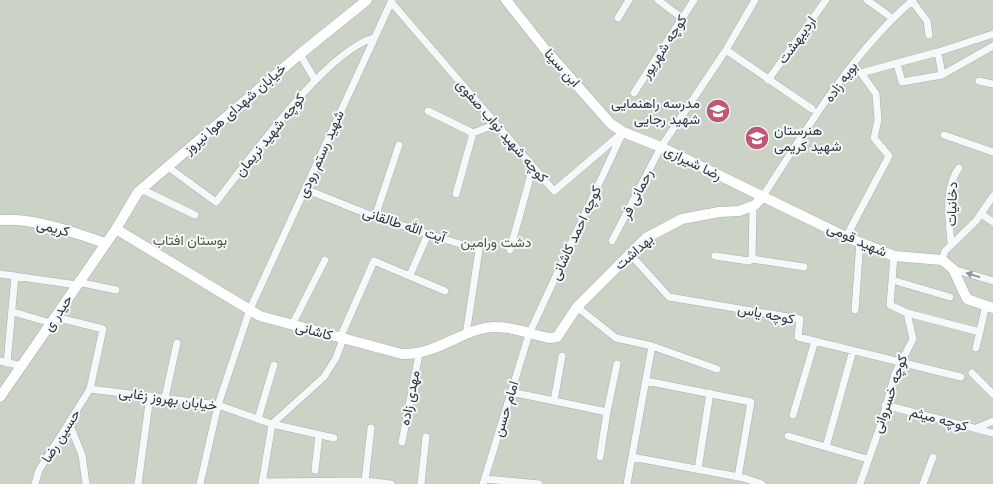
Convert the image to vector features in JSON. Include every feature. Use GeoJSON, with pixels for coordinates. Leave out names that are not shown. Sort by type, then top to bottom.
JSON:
{"type":"FeatureCollection","features":[{"type":"Feature","properties":{"kind":"street","name":"خیابان شهدای هوا نیروز"},"geometry":{"type":"LineString","coordinates":[[116,229],[141,189],[366,0]]}},
{"type":"Feature","properties":{"kind":"street","name":"ابن سینا"},"geometry":{"type":"LineString","coordinates":[[506,0],[587,96],[612,124],[623,132]]}},
{"type":"Feature","properties":{"kind":"street"},"geometry":{"type":"LineString","coordinates":[[618,18],[629,0]]}},
{"type":"Feature","properties":{"kind":"street"},"geometry":{"type":"LineString","coordinates":[[658,0],[682,18]]}},
{"type":"Feature","properties":{"kind":"street","name":"کوچه شهریور"},"geometry":{"type":"LineString","coordinates":[[634,93],[694,0]]}},
{"type":"Feature","properties":{"kind":"street","name":"رحمانی فر"},"geometry":{"type":"LineString","coordinates":[[612,241],[661,147],[726,50],[755,0]]}},
{"type":"Feature","properties":{"kind":"street","name":"اردیبهشت"},"geometry":{"type":"LineString","coordinates":[[768,80],[826,0]]}},
{"type":"Feature","properties":{"kind":"street"},"geometry":{"type":"LineString","coordinates":[[867,0],[892,18]]}},
{"type":"Feature","properties":{"kind":"street"},"geometry":{"type":"LineString","coordinates":[[912,0],[927,21],[929,35]]}},
{"type":"Feature","properties":{"kind":"street","name":"بویه زاده"},"geometry":{"type":"LineString","coordinates":[[763,196],[851,67],[892,18],[912,0]]}},
{"type":"Feature","properties":{"kind":"street","name":"کوچه شهید نواب صفوی"},"geometry":{"type":"LineString","coordinates":[[391,1],[554,191],[623,132]]}},
{"type":"Feature","properties":{"kind":"street","name":"شهید رستم رودی"},"geometry":{"type":"LineString","coordinates":[[250,309],[391,1]]}},
{"type":"Feature","properties":{"kind":"street"},"geometry":{"type":"LineString","coordinates":[[861,73],[938,52],[993,34]]}},
{"type":"Feature","properties":{"kind":"street","name":"کوچه شهید نریمان"},"geometry":{"type":"LineString","coordinates":[[168,167],[216,202],[315,80],[362,42],[373,38]]}},
{"type":"Feature","properties":{"kind":"street"},"geometry":{"type":"LineString","coordinates":[[897,64],[902,82],[942,75],[993,46]]}},
{"type":"Feature","properties":{"kind":"street"},"geometry":{"type":"LineString","coordinates":[[726,50],[812,108]]}},
{"type":"Feature","properties":{"kind":"street"},"geometry":{"type":"LineString","coordinates":[[938,52],[942,75]]}},
{"type":"Feature","properties":{"kind":"street"},"geometry":{"type":"LineString","coordinates":[[300,54],[315,80]]}},
{"type":"Feature","properties":{"kind":"street"},"geometry":{"type":"LineString","coordinates":[[846,237],[889,156],[874,138],[878,120],[876,94],[861,73],[851,67]]}},
{"type":"Feature","properties":{"kind":"street"},"geometry":{"type":"LineString","coordinates":[[979,81],[993,84]]}},
{"type":"Feature","properties":{"kind":"street"},"geometry":{"type":"LineString","coordinates":[[428,111],[474,133],[496,124]]}},
{"type":"Feature","properties":{"kind":"street","name":"رضا شیرازی"},"geometry":{"type":"LineString","coordinates":[[623,132],[661,147],[763,196]]}},
{"type":"Feature","properties":{"kind":"street","name":"کوچه احمد کاشانی"},"geometry":{"type":"LineString","coordinates":[[529,334],[623,132]]}},
{"type":"Feature","properties":{"kind":"street"},"geometry":{"type":"LineString","coordinates":[[456,194],[474,133]]}},
{"type":"Feature","properties":{"kind":"street"},"geometry":{"type":"LineString","coordinates":[[944,135],[993,152]]}},
{"type":"Feature","properties":{"kind":"street"},"geometry":{"type":"LineString","coordinates":[[375,217],[399,145]]}},
{"type":"Feature","properties":{"kind":"street"},"geometry":{"type":"LineString","coordinates":[[510,250],[533,167]]}},
{"type":"Feature","properties":{"kind":"street","name":"دخانیات"},"geometry":{"type":"LineString","coordinates":[[952,243],[949,215],[952,176],[959,168]]}},
{"type":"Feature","properties":{"kind":"street"},"geometry":{"type":"LineString","coordinates":[[141,189],[195,215]]}},
{"type":"Feature","properties":{"kind":"street","name":"آیت الله طالقانی"},"geometry":{"type":"LineString","coordinates":[[306,189],[375,217],[479,250],[466,335]]}},
{"type":"Feature","properties":{"kind":"street"},"geometry":{"type":"LineString","coordinates":[[752,259],[753,206],[763,196]]}},
{"type":"Feature","properties":{"kind":"street","name":"شهید قومی"},"geometry":{"type":"LineString","coordinates":[[763,196],[846,237],[894,256],[942,260]]}},
{"type":"Feature","properties":{"kind":"street"},"geometry":{"type":"LineString","coordinates":[[993,196],[981,214],[952,243],[942,260],[953,269],[993,281]]}},
{"type":"Feature","properties":{"kind":"street","name":"بهداشت"},"geometry":{"type":"LineString","coordinates":[[529,334],[550,338],[557,337],[564,330],[577,307],[646,238],[682,219],[719,212],[739,211],[753,206]]}},
{"type":"Feature","properties":{"kind":"street"},"geometry":{"type":"LineString","coordinates":[[981,214],[993,222]]}},
{"type":"Feature","properties":{"kind":"street","name":"کریمی"},"geometry":{"type":"LineString","coordinates":[[0,220],[15,219],[31,222],[66,230],[105,243]]}},
{"type":"Feature","properties":{"kind":"street","name":"کاشانی"},"geometry":{"type":"LineString","coordinates":[[116,229],[260,316],[402,354],[419,354],[466,335],[497,327],[529,334]]}},
{"type":"Feature","properties":{"kind":"street","name":"حیدر ی"},"geometry":{"type":"LineString","coordinates":[[0,397],[116,229]]}},
{"type":"Feature","properties":{"kind":"street"},"geometry":{"type":"LineString","coordinates":[[410,275],[428,234]]}},
{"type":"Feature","properties":{"kind":"street"},"geometry":{"type":"LineString","coordinates":[[855,310],[860,242]]}},
{"type":"Feature","properties":{"kind":"street","name":"کوچه یاس"},"geometry":{"type":"LineString","coordinates":[[630,254],[670,297],[800,319],[798,337],[961,377]]}},
{"type":"Feature","properties":{"kind":"street"},"geometry":{"type":"LineString","coordinates":[[715,256],[749,261],[752,259],[804,267]]}},
{"type":"Feature","properties":{"kind":"street"},"geometry":{"type":"LineString","coordinates":[[894,256],[890,305],[907,313],[980,332]]}},
{"type":"Feature","properties":{"kind":"street"},"geometry":{"type":"LineString","coordinates":[[292,325],[324,260]]}},
{"type":"Feature","properties":{"kind":"street"},"geometry":{"type":"LineString","coordinates":[[391,484],[365,481],[262,483],[272,424],[324,377],[336,358],[363,282],[374,261],[445,291]]}},
{"type":"Feature","properties":{"kind":"street"},"geometry":{"type":"LineString","coordinates":[[953,269],[967,299],[990,306],[976,348]]}},
{"type":"Feature","properties":{"kind":"street"},"geometry":{"type":"LineString","coordinates":[[0,274],[116,290]]}},
{"type":"Feature","properties":{"kind":"street"},"geometry":{"type":"LineString","coordinates":[[15,276],[13,312],[4,362],[22,366]]}},
{"type":"Feature","properties":{"kind":"street"},"geometry":{"type":"LineString","coordinates":[[892,280],[950,297]]}},
{"type":"Feature","properties":{"kind":"street"},"geometry":{"type":"LineString","coordinates":[[577,307],[616,338],[652,346],[717,369]]}},
{"type":"Feature","properties":{"kind":"street"},"geometry":{"type":"LineString","coordinates":[[200,484],[218,405],[250,309]]}},
{"type":"Feature","properties":{"kind":"street"},"geometry":{"type":"LineString","coordinates":[[13,312],[53,320]]}},
{"type":"Feature","properties":{"kind":"street","name":"کوچه خسروانی"},"geometry":{"type":"LineString","coordinates":[[860,484],[900,362],[913,339],[907,313]]}},
{"type":"Feature","properties":{"kind":"street","name":"حسین رضا"},"geometry":{"type":"LineString","coordinates":[[35,484],[39,470],[90,389],[103,328],[53,320]]}},
{"type":"Feature","properties":{"kind":"street","name":"امام حسن"},"geometry":{"type":"LineString","coordinates":[[484,482],[529,334]]}},
{"type":"Feature","properties":{"kind":"street"},"geometry":{"type":"LineString","coordinates":[[793,415],[815,341]]}},
{"type":"Feature","properties":{"kind":"street"},"geometry":{"type":"LineString","coordinates":[[165,398],[176,343]]}},
{"type":"Feature","properties":{"kind":"street"},"geometry":{"type":"LineString","coordinates":[[627,484],[652,346]]}},
{"type":"Feature","properties":{"kind":"street"},"geometry":{"type":"LineString","coordinates":[[826,447],[853,350]]}},
{"type":"Feature","properties":{"kind":"street","name":"مهدی زاده"},"geometry":{"type":"LineString","coordinates":[[402,442],[419,354]]}},
{"type":"Feature","properties":{"kind":"street"},"geometry":{"type":"LineString","coordinates":[[554,401],[562,356]]}},
{"type":"Feature","properties":{"kind":"street"},"geometry":{"type":"LineString","coordinates":[[600,457],[617,364]]}},
{"type":"Feature","properties":{"kind":"street"},"geometry":{"type":"LineString","coordinates":[[258,419],[274,365]]}},
{"type":"Feature","properties":{"kind":"street"},"geometry":{"type":"LineString","coordinates":[[972,373],[993,394]]}},
{"type":"Feature","properties":{"kind":"street"},"geometry":{"type":"LineString","coordinates":[[646,381],[751,402],[738,477]]}},
{"type":"Feature","properties":{"kind":"street","name":"خیابان بهروز زغابی"},"geometry":{"type":"LineString","coordinates":[[90,389],[218,405],[272,424],[334,438]]}},
{"type":"Feature","properties":{"kind":"street"},"geometry":{"type":"LineString","coordinates":[[511,392],[608,412]]}},
{"type":"Feature","properties":{"kind":"street"},"geometry":{"type":"LineString","coordinates":[[698,469],[710,393]]}},
{"type":"Feature","properties":{"kind":"street"},"geometry":{"type":"LineString","coordinates":[[138,484],[150,396]]}},
{"type":"Feature","properties":{"kind":"street","name":"کوچه میثم"},"geometry":{"type":"LineString","coordinates":[[886,404],[993,432]]}},
{"type":"Feature","properties":{"kind":"street"},"geometry":{"type":"LineString","coordinates":[[977,428],[993,421]]}},
{"type":"Feature","properties":{"kind":"street"},"geometry":{"type":"LineString","coordinates":[[69,423],[82,455],[86,484]]}},
{"type":"Feature","properties":{"kind":"street"},"geometry":{"type":"LineString","coordinates":[[365,481],[371,428]]}},
{"type":"Feature","properties":{"kind":"street"},"geometry":{"type":"LineString","coordinates":[[316,470],[320,435]]}},
{"type":"Feature","properties":{"kind":"street"},"geometry":{"type":"LineString","coordinates":[[788,436],[868,459]]}},
{"type":"Feature","properties":{"kind":"street"},"geometry":{"type":"LineString","coordinates":[[421,484],[426,437]]}},
{"type":"Feature","properties":{"kind":"street"},"geometry":{"type":"LineString","coordinates":[[632,457],[738,477],[762,484]]}},
{"type":"Feature","properties":{"kind":"street"},"geometry":{"type":"LineString","coordinates":[[924,484],[933,457]]}},
{"type":"Feature","properties":{"kind":"street"},"geometry":{"type":"LineString","coordinates":[[484,482],[539,484]]}},
{"type":"Feature","properties":{"kind":"green space","name":"دشت ورامین"},"geometry":{"type":"Polygon","coordinates":[[[0,0],[993,0],[993,484],[0,484],[0,0]]]}},
{"type":"Feature","properties":{"kind":"place","name":"مدرسه راهنمایی شهید رجایی"},"geometry":{"type":"Point","coordinates":[718,111]}},
{"type":"Feature","properties":{"kind":"place","name":"هنرستان شهید کریمی"},"geometry":{"type":"Point","coordinates":[757,138]}},
{"type":"Feature","properties":{"kind":"park label","name":"بوستان افتاب"},"geometry":{"type":"Point","coordinates":[190,240]}}]}
